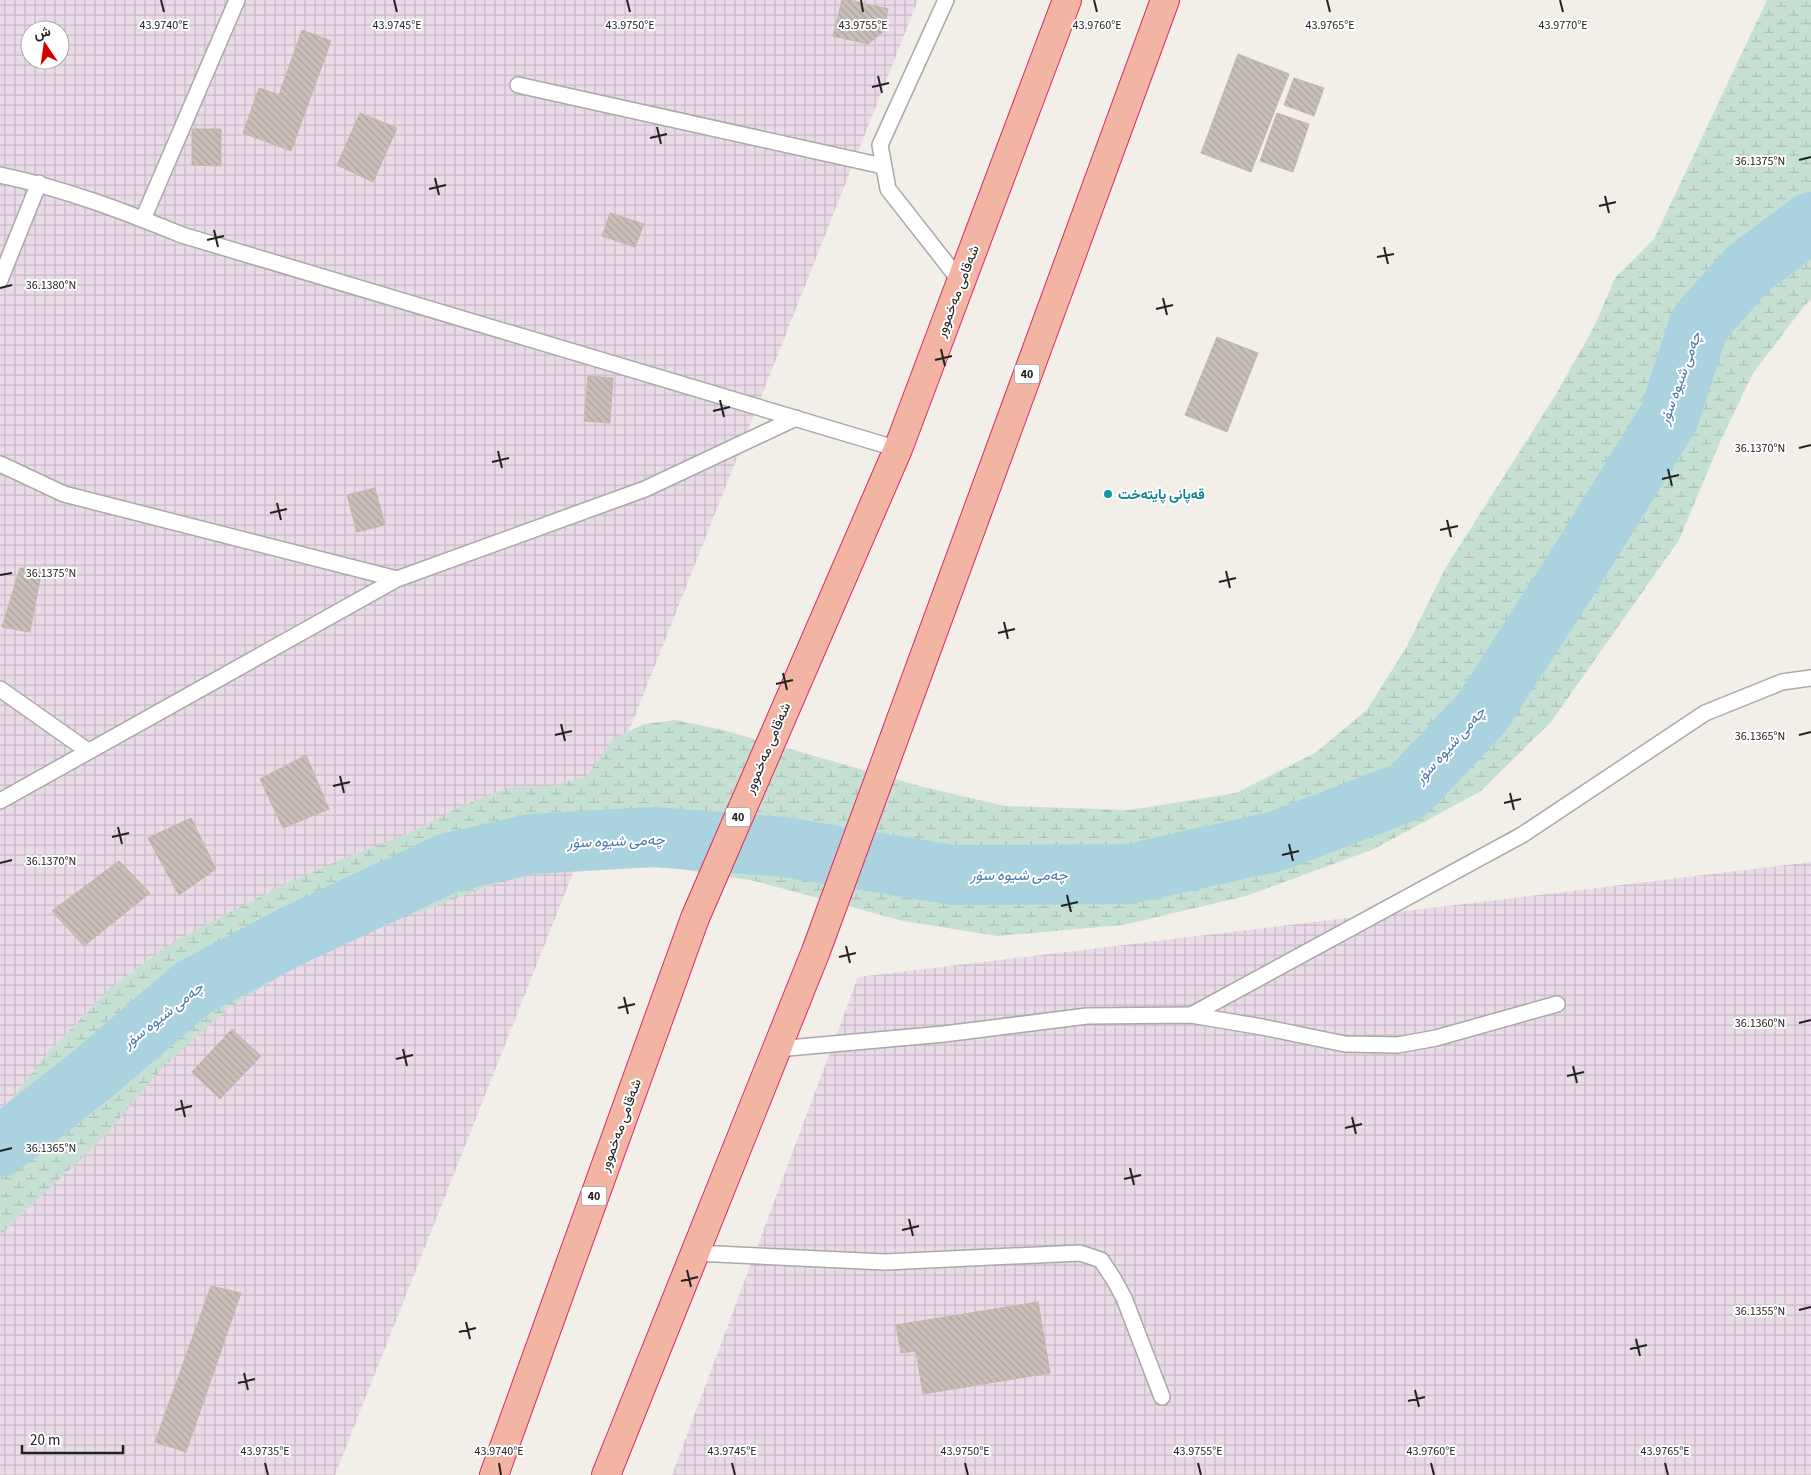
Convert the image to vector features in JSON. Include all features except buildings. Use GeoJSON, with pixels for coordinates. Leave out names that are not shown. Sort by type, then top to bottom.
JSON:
{"type":"FeatureCollection","features":[{"type":"Feature","properties":{"kind":"highway","name":"شەقامی مەخموور"},"geometry":{"type":"LineString","coordinates":[[494,1475],[695,918],[898,449],[1068,0]]}},
{"type":"Feature","properties":{"kind":"highway","name":"40"},"geometry":{"type":"LineString","coordinates":[[606,1475],[816,951],[1165,0]]}},
{"type":"Feature","properties":{"kind":"lane"},"geometry":{"type":"LineString","coordinates":[[143,219],[237,0]]}},
{"type":"Feature","properties":{"kind":"lane"},"geometry":{"type":"LineString","coordinates":[[946,0],[880,145],[888,189],[961,282]]}},
{"type":"Feature","properties":{"kind":"lane"},"geometry":{"type":"LineString","coordinates":[[518,86],[883,166]]}},
{"type":"Feature","properties":{"kind":"lane"},"geometry":{"type":"LineString","coordinates":[[0,175],[39,183],[192,238],[898,449]]}},
{"type":"Feature","properties":{"kind":"lane"},"geometry":{"type":"LineString","coordinates":[[0,280],[39,183]]}},
{"type":"Feature","properties":{"kind":"lane"},"geometry":{"type":"LineString","coordinates":[[0,801],[397,579],[645,489],[796,418]]}},
{"type":"Feature","properties":{"kind":"lane"},"geometry":{"type":"LineString","coordinates":[[0,464],[64,494],[397,579]]}},
{"type":"Feature","properties":{"kind":"lane"},"geometry":{"type":"LineString","coordinates":[[1191,1015],[1522,835],[1705,713],[1782,682],[1811,678]]}},
{"type":"Feature","properties":{"kind":"lane"},"geometry":{"type":"LineString","coordinates":[[0,688],[88,751]]}},
{"type":"Feature","properties":{"kind":"lane"},"geometry":{"type":"LineString","coordinates":[[777,1049],[944,1034],[1087,1016],[1191,1015],[1344,1044],[1398,1045],[1436,1038],[1557,1004]]}},
{"type":"Feature","properties":{"kind":"lane"},"geometry":{"type":"LineString","coordinates":[[695,1253],[886,1262],[1080,1253],[1101,1260],[1114,1278],[1124,1298],[1162,1397]]}},
{"type":"Feature","properties":{"kind":"shaded area"},"geometry":{"type":"Polygon","coordinates":[[[0,0],[918,0],[335,1475],[0,1475],[0,0]]]}},
{"type":"Feature","properties":{"kind":"shaded area"},"geometry":{"type":"Polygon","coordinates":[[[1811,862],[1811,1475],[672,1475],[858,977],[1811,862]]]}},
{"type":"Feature","properties":{"kind":"green space"},"geometry":{"type":"Polygon","coordinates":[[[1767,0],[1811,0],[1811,300],[1805,305],[1753,373],[1720,442],[1679,540],[1551,722],[1481,791],[1374,849],[1246,896],[1123,925],[998,936],[903,921],[755,881],[632,861],[570,865],[491,885],[391,923],[288,971],[230,1007],[163,1067],[104,1137],[0,1235],[0,1111],[7,1105],[45,1056],[109,989],[173,942],[275,889],[335,862],[414,831],[464,805],[510,787],[551,786],[586,777],[613,739],[644,724],[675,720],[723,730],[923,787],[1005,806],[1130,810],[1236,793],[1315,753],[1367,710],[1407,646],[1446,567],[1555,396],[1594,327],[1615,278],[1654,239],[1767,0]]]}},
{"type":"Feature","properties":{"kind":"waterway","name":"چەمی شیوە سۆر"},"geometry":{"type":"LineString","coordinates":[[0,1147],[95,1072],[193,988],[294,935],[448,863],[531,844],[654,837],[784,847],[952,875],[1129,874],[1277,841],[1408,791],[1481,714],[1573,572],[1669,417],[1699,324],[1748,269],[1811,222]]}},
{"type":"Feature","properties":{"kind":"place","name":"قەپانی پایتەخت"},"geometry":{"type":"Point","coordinates":[1108,494]}}]}
